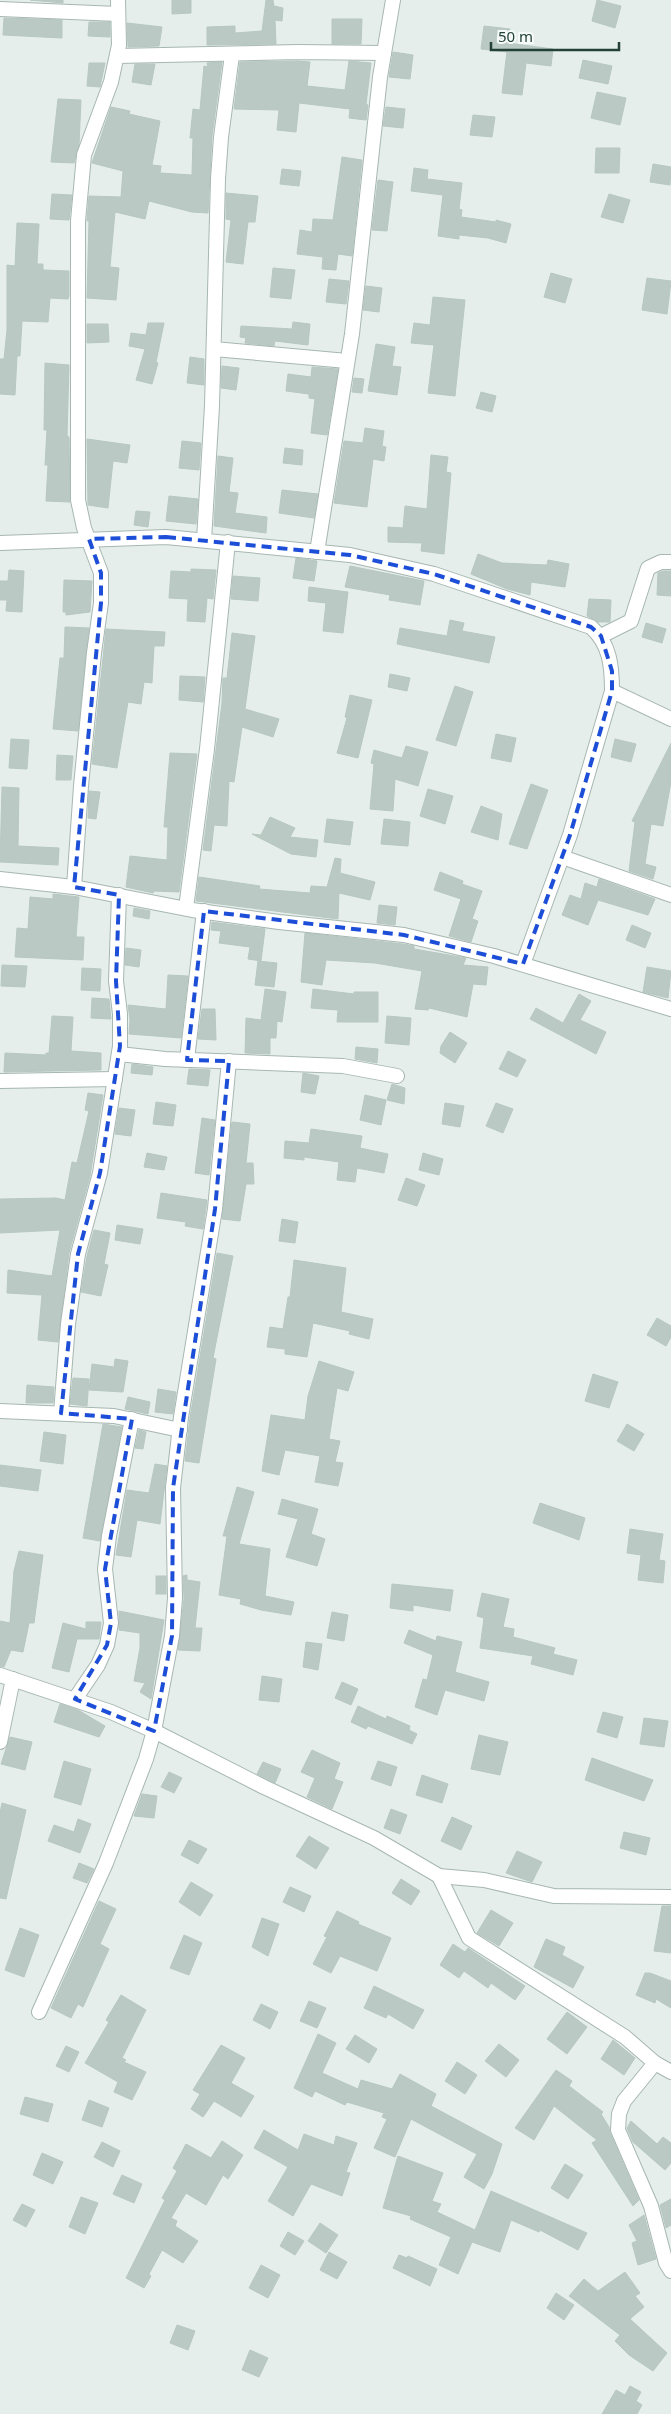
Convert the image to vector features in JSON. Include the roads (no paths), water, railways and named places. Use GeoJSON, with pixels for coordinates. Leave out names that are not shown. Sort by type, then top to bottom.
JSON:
{"type":"FeatureCollection","features":[{"type":"Feature","properties":{"kind":"street"},"geometry":{"type":"LineString","coordinates":[[74,887],[82,777],[94,653],[101,603],[101,573],[84,528],[78,500],[78,221],[84,154],[111,82],[119,45],[118,0]]}},
{"type":"Feature","properties":{"kind":"street"},"geometry":{"type":"LineString","coordinates":[[317,552],[347,361],[384,53],[393,0]]}},
{"type":"Feature","properties":{"kind":"street"},"geometry":{"type":"LineString","coordinates":[[0,9],[118,14]]}},
{"type":"Feature","properties":{"kind":"street"},"geometry":{"type":"LineString","coordinates":[[117,56],[232,55],[298,52],[384,53]]}},
{"type":"Feature","properties":{"kind":"street"},"geometry":{"type":"LineString","coordinates":[[204,540],[214,349],[218,179],[221,137],[232,55]]}},
{"type":"Feature","properties":{"kind":"street"},"geometry":{"type":"LineString","coordinates":[[214,349],[347,361]]}},
{"type":"Feature","properties":{"kind":"street"},"geometry":{"type":"LineString","coordinates":[[0,543],[166,536],[350,556],[434,574],[591,627],[601,636],[610,662],[612,691],[562,857],[523,964]]}},
{"type":"Feature","properties":{"kind":"street"},"geometry":{"type":"LineString","coordinates":[[186,908],[207,749],[228,542]]}},
{"type":"Feature","properties":{"kind":"street"},"geometry":{"type":"LineString","coordinates":[[601,636],[631,620],[648,568],[660,562],[671,562]]}},
{"type":"Feature","properties":{"kind":"street"},"geometry":{"type":"LineString","coordinates":[[612,691],[671,719]]}},
{"type":"Feature","properties":{"kind":"street"},"geometry":{"type":"LineString","coordinates":[[562,857],[671,895]]}},
{"type":"Feature","properties":{"kind":"street"},"geometry":{"type":"LineString","coordinates":[[0,879],[74,887],[204,911],[404,935],[523,964],[671,1009]]}},
{"type":"Feature","properties":{"kind":"street"},"geometry":{"type":"LineString","coordinates":[[61,1413],[68,1324],[78,1254],[100,1173],[119,1054],[120,1014],[116,981],[119,895]]}},
{"type":"Feature","properties":{"kind":"street"},"geometry":{"type":"LineString","coordinates":[[187,1060],[204,911]]}},
{"type":"Feature","properties":{"kind":"street"},"geometry":{"type":"LineString","coordinates":[[119,1054],[187,1060],[343,1066],[397,1076]]}},
{"type":"Feature","properties":{"kind":"street"},"geometry":{"type":"LineString","coordinates":[[39,2012],[106,1863],[146,1759],[154,1731],[172,1636],[175,1598],[173,1488],[180,1430],[215,1209],[229,1061]]}},
{"type":"Feature","properties":{"kind":"street"},"geometry":{"type":"LineString","coordinates":[[0,1081],[115,1080]]}},
{"type":"Feature","properties":{"kind":"street"},"geometry":{"type":"LineString","coordinates":[[0,1411],[61,1413],[132,1419],[180,1430]]}},
{"type":"Feature","properties":{"kind":"street"},"geometry":{"type":"LineString","coordinates":[[75,1699],[98,1665],[107,1645],[110,1623],[105,1569],[109,1536],[132,1419]]}},
{"type":"Feature","properties":{"kind":"street"},"geometry":{"type":"LineString","coordinates":[[0,1742],[6,1677],[75,1699],[154,1731],[264,1787],[374,1838],[439,1876],[484,1880],[554,1896],[671,1897]]}},
{"type":"Feature","properties":{"kind":"street"},"geometry":{"type":"LineString","coordinates":[[439,1876],[469,1938],[625,2037],[655,2063],[671,2072]]}},
{"type":"Feature","properties":{"kind":"street"},"geometry":{"type":"LineString","coordinates":[[655,2063],[624,2101],[619,2114],[618,2130],[651,2206],[666,2263],[671,2271]]}}]}
